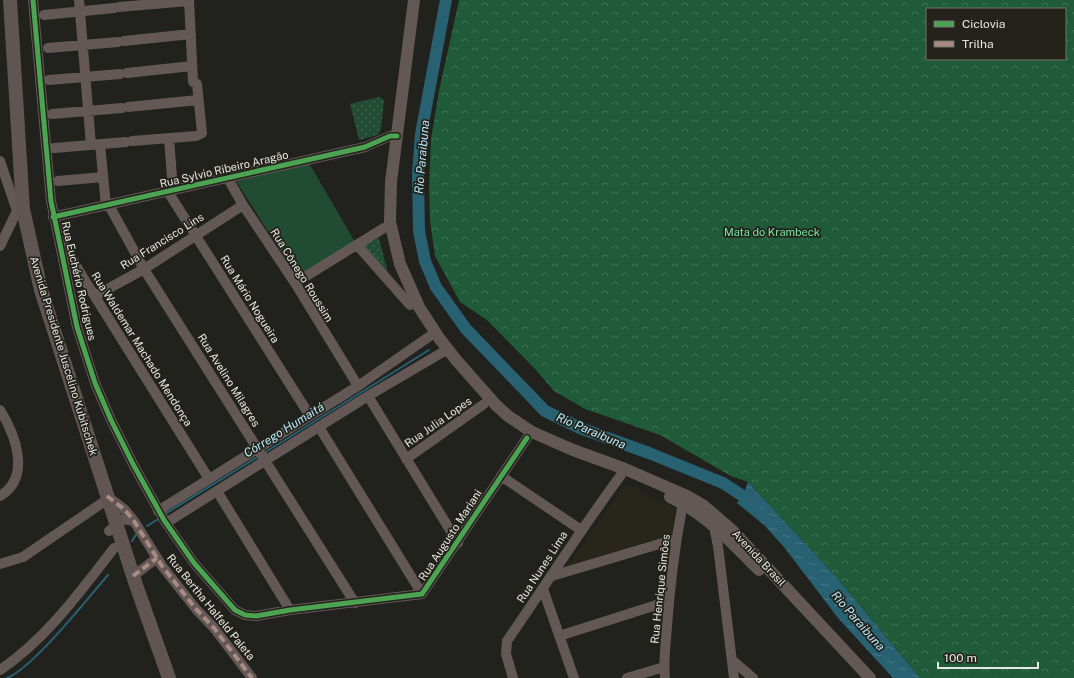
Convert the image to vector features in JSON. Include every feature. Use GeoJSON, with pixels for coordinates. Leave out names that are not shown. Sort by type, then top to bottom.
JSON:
{"type":"FeatureCollection","features":[{"type":"Feature","properties":{"kind":"highway","name":"Avenida Presidente Juscelino Kubitschek"},"geometry":{"type":"LineString","coordinates":[[2,0],[6,165],[18,211],[24,252],[34,292],[113,528],[133,576],[169,678]]}},
{"type":"Feature","properties":{"kind":"highway","name":"Avenida Presidente Juscelino Kubitschek"},"geometry":{"type":"LineString","coordinates":[[10,0],[24,209],[30,243],[41,290],[104,500]]}},
{"type":"Feature","properties":{"kind":"highway","name":"Avenida Presidente Juscelino Kubitschek"},"geometry":{"type":"LineString","coordinates":[[113,528],[114,548],[160,678]]}},
{"type":"Feature","properties":{"kind":"main road"},"geometry":{"type":"LineString","coordinates":[[408,0],[393,136],[389,204],[390,222],[400,264],[419,307],[457,361],[485,393],[508,416],[532,432],[623,472]]}},
{"type":"Feature","properties":{"kind":"main road"},"geometry":{"type":"LineString","coordinates":[[414,0],[383,201],[384,228],[391,260],[410,305],[430,336],[484,404],[527,438],[570,457],[623,472]]}},
{"type":"Feature","properties":{"kind":"main road"},"geometry":{"type":"LineString","coordinates":[[384,228],[388,230],[392,247],[396,250]]}},
{"type":"Feature","properties":{"kind":"main road"},"geometry":{"type":"LineString","coordinates":[[430,336],[437,338],[449,355],[457,361]]}},
{"type":"Feature","properties":{"kind":"main road"},"geometry":{"type":"LineString","coordinates":[[527,438],[534,437],[553,446],[573,450]]}},
{"type":"Feature","properties":{"kind":"main road","name":"Avenida Brasil"},"geometry":{"type":"LineString","coordinates":[[623,472],[683,503],[699,513],[714,527],[722,541],[861,678]]}},
{"type":"Feature","properties":{"kind":"main road","name":"Avenida Brasil"},"geometry":{"type":"LineString","coordinates":[[623,472],[691,498],[720,519],[769,568],[870,678]]}},
{"type":"Feature","properties":{"kind":"street","name":"Rua Euchério Rodrigues"},"geometry":{"type":"LineString","coordinates":[[33,0],[54,217],[77,327],[95,383],[130,458],[162,517],[194,563],[235,610],[245,615]]}},
{"type":"Feature","properties":{"kind":"street"},"geometry":{"type":"LineString","coordinates":[[79,0],[88,111],[103,177],[108,207]]}},
{"type":"Feature","properties":{"kind":"street"},"geometry":{"type":"LineString","coordinates":[[44,15],[189,0],[193,82],[197,84],[202,133],[200,135],[54,148]]}},
{"type":"Feature","properties":{"kind":"street"},"geometry":{"type":"LineString","coordinates":[[48,48],[191,34]]}},
{"type":"Feature","properties":{"kind":"street"},"geometry":{"type":"LineString","coordinates":[[49,80],[124,74],[192,66]]}},
{"type":"Feature","properties":{"kind":"street"},"geometry":{"type":"LineString","coordinates":[[52,114],[198,100]]}},
{"type":"Feature","properties":{"kind":"street","name":"Rua Sylvio Ribeiro Aragão"},"geometry":{"type":"LineString","coordinates":[[54,217],[108,207],[171,193],[227,177],[365,148],[393,136]]}},
{"type":"Feature","properties":{"kind":"street"},"geometry":{"type":"LineString","coordinates":[[168,138],[171,193]]}},
{"type":"Feature","properties":{"kind":"street"},"geometry":{"type":"LineString","coordinates":[[58,181],[103,177]]}},
{"type":"Feature","properties":{"kind":"street","name":"Rua Cônego Roussim"},"geometry":{"type":"LineString","coordinates":[[227,177],[242,205],[295,283],[358,386]]}},
{"type":"Feature","properties":{"kind":"street","name":"Rua Mário Nogueira"},"geometry":{"type":"LineString","coordinates":[[171,193],[195,235],[310,416]]}},
{"type":"Feature","properties":{"kind":"street","name":"Rua Francisco Lins"},"geometry":{"type":"LineString","coordinates":[[94,296],[144,268],[242,205]]}},
{"type":"Feature","properties":{"kind":"street","name":"Rua Avelino Milagres"},"geometry":{"type":"LineString","coordinates":[[108,207],[144,268],[355,602]]}},
{"type":"Feature","properties":{"kind":"street"},"geometry":{"type":"LineString","coordinates":[[0,246],[18,211]]}},
{"type":"Feature","properties":{"kind":"street"},"geometry":{"type":"LineString","coordinates":[[295,283],[358,246],[384,228]]}},
{"type":"Feature","properties":{"kind":"street","name":"Rua Waldemar Machado Mendonça"},"geometry":{"type":"LineString","coordinates":[[57,231],[94,296],[209,479]]}},
{"type":"Feature","properties":{"kind":"street"},"geometry":{"type":"LineString","coordinates":[[358,246],[410,305]]}},
{"type":"Feature","properties":{"kind":"street"},"geometry":{"type":"LineString","coordinates":[[65,275],[79,271]]}},
{"type":"Feature","properties":{"kind":"street"},"geometry":{"type":"LineString","coordinates":[[162,517],[217,491],[310,416],[358,386],[430,336]]}},
{"type":"Feature","properties":{"kind":"street"},"geometry":{"type":"LineString","coordinates":[[162,517],[209,479],[319,427],[443,352]]}},
{"type":"Feature","properties":{"kind":"street"},"geometry":{"type":"LineString","coordinates":[[368,396],[458,542]]}},
{"type":"Feature","properties":{"kind":"street","name":"Rua Julia Lopes"},"geometry":{"type":"LineString","coordinates":[[406,459],[484,404]]}},
{"type":"Feature","properties":{"kind":"street"},"geometry":{"type":"LineString","coordinates":[[0,410],[11,430],[19,458],[13,482],[10,487],[0,496]]}},
{"type":"Feature","properties":{"kind":"street"},"geometry":{"type":"LineString","coordinates":[[319,427],[422,594]]}},
{"type":"Feature","properties":{"kind":"street","name":"Rua Augusto Mariani"},"geometry":{"type":"LineString","coordinates":[[245,615],[256,616],[290,610],[422,594],[527,438]]}},
{"type":"Feature","properties":{"kind":"street","name":"Rua Nunes Lima"},"geometry":{"type":"LineString","coordinates":[[513,678],[506,654],[506,645],[581,530],[623,472]]}},
{"type":"Feature","properties":{"kind":"street"},"geometry":{"type":"LineString","coordinates":[[500,476],[581,530]]}},
{"type":"Feature","properties":{"kind":"street"},"geometry":{"type":"LineString","coordinates":[[217,491],[290,610]]}},
{"type":"Feature","properties":{"kind":"street","name":"Rua Bertha Halfeld Paleta"},"geometry":{"type":"LineString","coordinates":[[104,500],[125,510],[179,588],[214,628],[252,678]]}},
{"type":"Feature","properties":{"kind":"street"},"geometry":{"type":"LineString","coordinates":[[0,564],[24,557],[104,500]]}},
{"type":"Feature","properties":{"kind":"street","name":"Rua Henrique Simões"},"geometry":{"type":"LineString","coordinates":[[665,678],[664,667],[668,601],[676,539],[683,503]]}},
{"type":"Feature","properties":{"kind":"street"},"geometry":{"type":"LineString","coordinates":[[113,528],[123,519],[134,521]]}},
{"type":"Feature","properties":{"kind":"street"},"geometry":{"type":"LineString","coordinates":[[552,576],[676,539]]}},
{"type":"Feature","properties":{"kind":"street"},"geometry":{"type":"LineString","coordinates":[[722,541],[734,678]]}},
{"type":"Feature","properties":{"kind":"street"},"geometry":{"type":"LineString","coordinates":[[0,670],[24,653],[37,640],[73,601],[114,548]]}},
{"type":"Feature","properties":{"kind":"street"},"geometry":{"type":"LineString","coordinates":[[133,576],[157,558]]}},
{"type":"Feature","properties":{"kind":"street"},"geometry":{"type":"LineString","coordinates":[[543,589],[574,678]]}},
{"type":"Feature","properties":{"kind":"street"},"geometry":{"type":"LineString","coordinates":[[559,636],[668,601]]}},
{"type":"Feature","properties":{"kind":"street"},"geometry":{"type":"LineString","coordinates":[[732,660],[753,678]]}},
{"type":"Feature","properties":{"kind":"street"},"geometry":{"type":"LineString","coordinates":[[627,678],[664,667]]}},
{"type":"Feature","properties":{"kind":"shaded area"},"geometry":{"type":"Polygon","coordinates":[[[626,484],[675,509],[672,534],[566,568],[626,484]]]}},
{"type":"Feature","properties":{"kind":"green space","name":"Mata do Krambeck"},"geometry":{"type":"Polygon","coordinates":[[[459,0],[1074,0],[1074,678],[920,678],[838,579],[748,482],[731,476],[660,435],[585,409],[554,391],[535,369],[487,320],[460,302],[435,256],[430,221],[429,186],[431,139],[439,91],[459,0]]]}},
{"type":"Feature","properties":{"kind":"green space"},"geometry":{"type":"Polygon","coordinates":[[[379,97],[384,100],[381,129],[378,135],[359,140],[350,104],[379,97]]]}},
{"type":"Feature","properties":{"kind":"green space"},"geometry":{"type":"Polygon","coordinates":[[[309,163],[355,242],[297,277],[236,181],[309,163]]]}},
{"type":"Feature","properties":{"kind":"green space"},"geometry":{"type":"Polygon","coordinates":[[[379,238],[389,277],[360,246],[379,238]]]}},
{"type":"Feature","properties":{"kind":"water"},"geometry":{"type":"Polygon","coordinates":[[[748,482],[838,579],[920,678],[893,678],[838,618],[784,547],[764,525],[737,503],[743,496],[748,482]]]}},
{"type":"Feature","properties":{"kind":"waterway","name":"Rio Paraibuna"},"geometry":{"type":"LineString","coordinates":[[446,0],[421,134],[418,173],[419,231],[425,261],[436,287],[466,329],[545,411],[580,428],[649,453],[723,483],[743,496],[753,507]]}},
{"type":"Feature","properties":{"kind":"waterway","name":"Córrego Humaitá"},"geometry":{"type":"LineString","coordinates":[[264,453],[429,350]]}},
{"type":"Feature","properties":{"kind":"waterway","name":"Córrego Humaitá"},"geometry":{"type":"LineString","coordinates":[[165,514],[259,456]]}},
{"type":"Feature","properties":{"kind":"waterway","name":"Córrego Humaitá"},"geometry":{"type":"LineString","coordinates":[[147,526],[160,518]]}},
{"type":"Feature","properties":{"kind":"waterway","name":"Córrego Humaitá"},"geometry":{"type":"LineString","coordinates":[[132,541],[137,533]]}},
{"type":"Feature","properties":{"kind":"waterway","name":"Córrego Humaitá"},"geometry":{"type":"LineString","coordinates":[[7,678],[18,672],[45,647],[74,616],[108,575]]}},
{"type":"Feature","properties":{"kind":"marked path"},"geometry":{"type":"LineString","coordinates":[[107,496],[125,510],[134,521],[162,566],[196,609],[214,628],[252,678]]}},
{"type":"Feature","properties":{"kind":"marked path"},"geometry":{"type":"LineString","coordinates":[[133,576],[157,558]]}},
{"type":"Feature","properties":{"kind":"cycle path"},"geometry":{"type":"LineString","coordinates":[[33,0],[51,201],[77,327],[95,383],[111,420],[133,464],[164,520],[194,563],[235,610],[245,615],[256,616],[290,610],[422,594],[527,438]]}},
{"type":"Feature","properties":{"kind":"cycle path"},"geometry":{"type":"LineString","coordinates":[[53,217],[365,147],[390,136],[397,136]]}}]}
